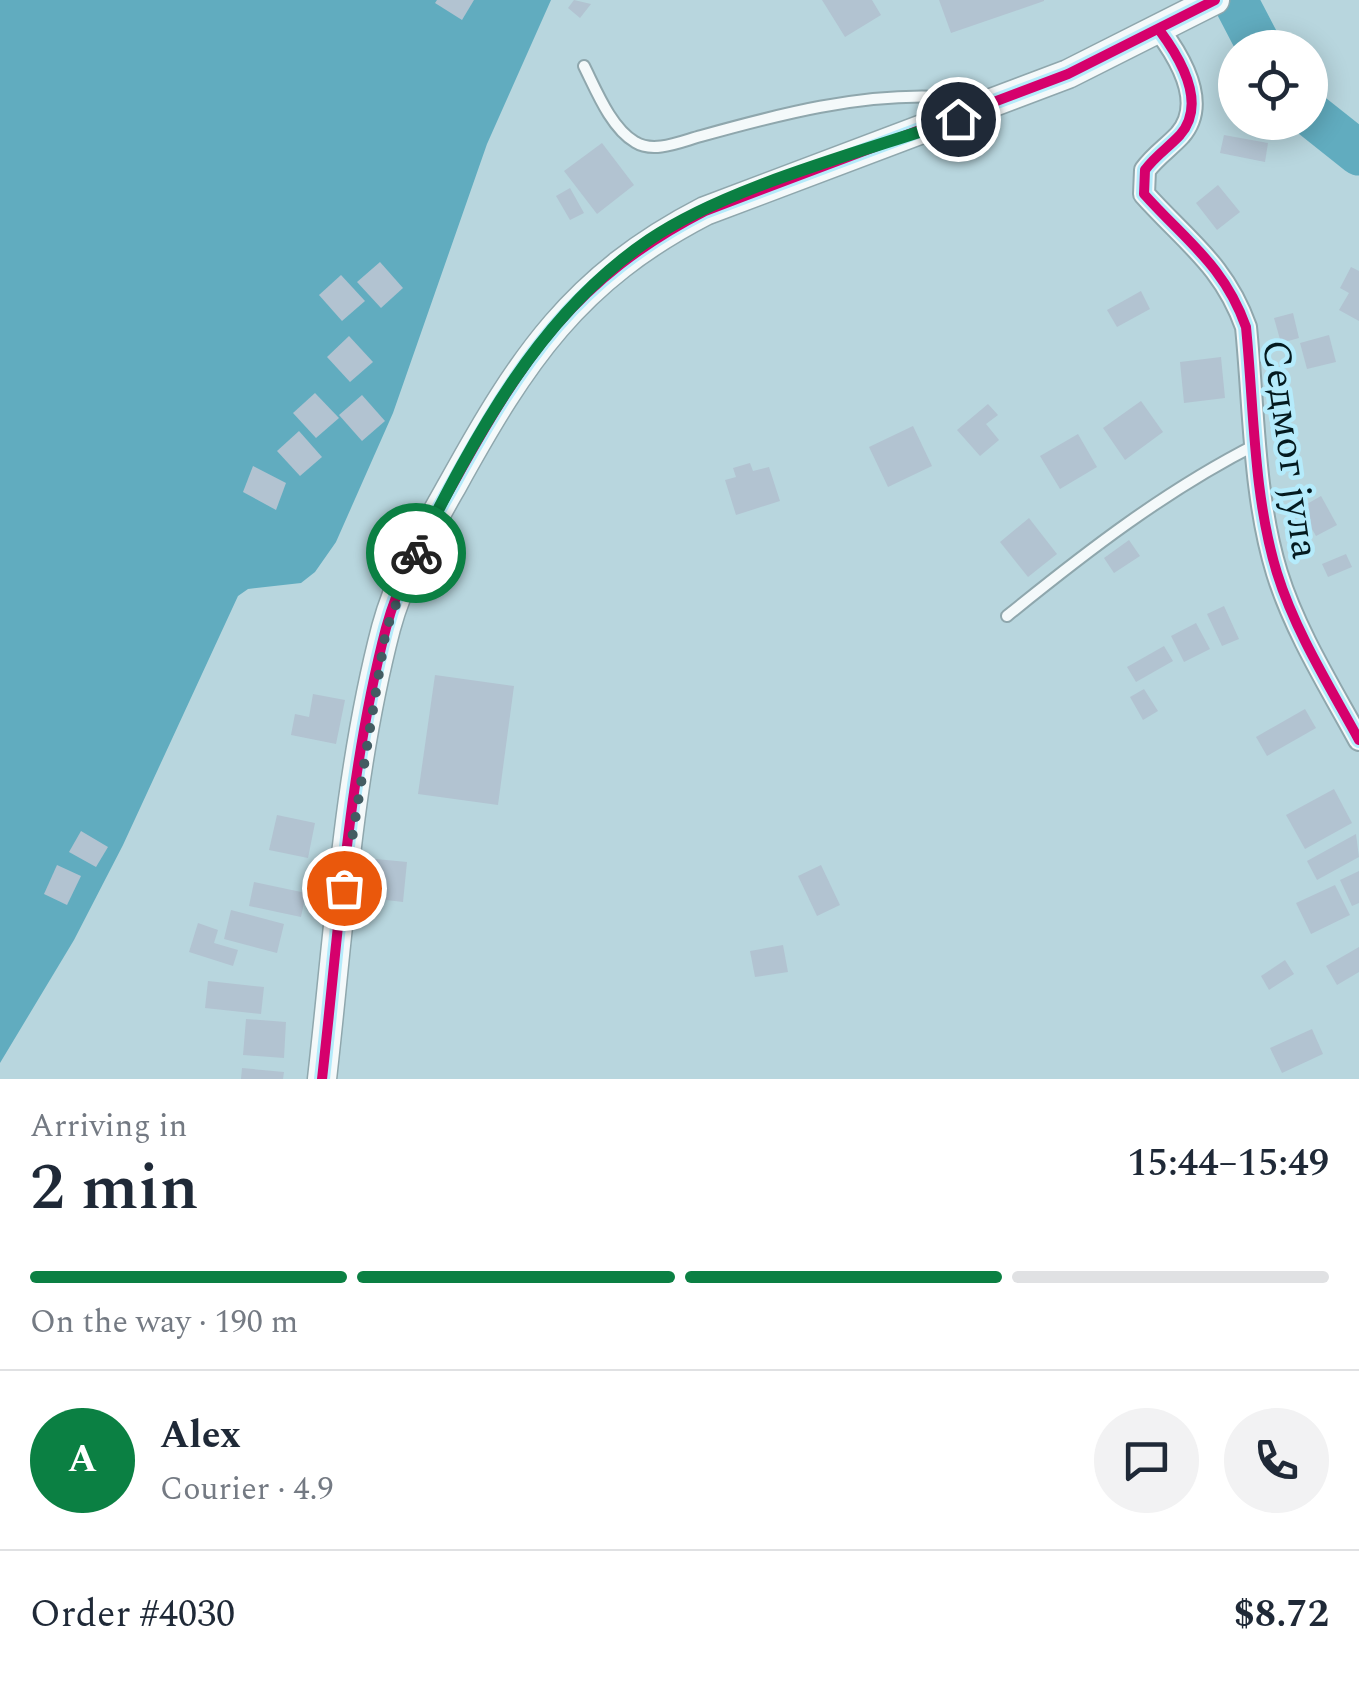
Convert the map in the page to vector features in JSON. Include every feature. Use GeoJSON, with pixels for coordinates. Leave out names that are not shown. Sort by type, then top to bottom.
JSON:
{"type":"FeatureCollection","features":[{"type":"Feature","properties":{"kind":"street"},"geometry":{"type":"LineString","coordinates":[[322,1079],[360,771],[386,630],[410,564],[510,385],[571,306],[650,239],[754,190],[958,119],[1160,31],[1215,0]]}},
{"type":"Feature","properties":{"kind":"street","name":"Седмог јула"},"geometry":{"type":"LineString","coordinates":[[1160,31],[1184,70],[1192,112],[1180,136],[1145,170],[1144,194],[1196,244],[1236,300],[1246,327],[1257,444],[1276,570],[1288,604],[1359,740]]}},
{"type":"Feature","properties":{"kind":"lane"},"geometry":{"type":"LineString","coordinates":[[584,66],[603,104],[635,142],[661,147],[772,116],[903,95],[942,97],[951,102],[958,119]]}},
{"type":"Feature","properties":{"kind":"lane","name":"Седмог јула"},"geometry":{"type":"LineString","coordinates":[[1007,616],[1116,530],[1186,483],[1257,444]]}},
{"type":"Feature","properties":{"kind":"water"},"geometry":{"type":"Polygon","coordinates":[[[0,0],[551,0],[487,144],[393,413],[336,542],[315,572],[301,583],[248,589],[238,596],[123,845],[74,940],[0,1063],[0,0]]]}},
{"type":"Feature","properties":{"kind":"building"},"geometry":{"type":"Polygon","coordinates":[[[474,0],[462,20],[435,3],[474,0]]]}},
{"type":"Feature","properties":{"kind":"building"},"geometry":{"type":"Polygon","coordinates":[[[574,0],[591,4],[580,18],[568,8],[574,0]]]}},
{"type":"Feature","properties":{"kind":"building"},"geometry":{"type":"Polygon","coordinates":[[[822,0],[872,0],[881,15],[845,37],[822,0]]]}},
{"type":"Feature","properties":{"kind":"building"},"geometry":{"type":"Polygon","coordinates":[[[939,0],[1044,0],[1044,1],[951,33],[939,0]]]}},
{"type":"Feature","properties":{"kind":"building"},"geometry":{"type":"Polygon","coordinates":[[[1223,140],[1268,143],[1265,162],[1220,153],[1223,140]]]}},
{"type":"Feature","properties":{"kind":"building"},"geometry":{"type":"Polygon","coordinates":[[[602,143],[634,185],[597,214],[564,171],[602,143]]]}},
{"type":"Feature","properties":{"kind":"building"},"geometry":{"type":"Polygon","coordinates":[[[1218,185],[1240,212],[1217,230],[1196,203],[1218,185]]]}},
{"type":"Feature","properties":{"kind":"building"},"geometry":{"type":"Polygon","coordinates":[[[570,188],[584,213],[570,220],[556,196],[570,188]]]}},
{"type":"Feature","properties":{"kind":"building"},"geometry":{"type":"Polygon","coordinates":[[[380,262],[403,288],[381,308],[357,282],[380,262]]]}},
{"type":"Feature","properties":{"kind":"building"},"geometry":{"type":"Polygon","coordinates":[[[1351,267],[1359,271],[1359,321],[1339,310],[1349,293],[1340,288],[1351,267]]]}},
{"type":"Feature","properties":{"kind":"building"},"geometry":{"type":"Polygon","coordinates":[[[341,275],[365,301],[342,321],[319,295],[341,275]]]}},
{"type":"Feature","properties":{"kind":"building"},"geometry":{"type":"Polygon","coordinates":[[[1141,291],[1150,309],[1117,327],[1107,310],[1141,291]]]}},
{"type":"Feature","properties":{"kind":"building"},"geometry":{"type":"Polygon","coordinates":[[[1293,313],[1299,338],[1281,343],[1274,318],[1293,313]]]}},
{"type":"Feature","properties":{"kind":"building"},"geometry":{"type":"Polygon","coordinates":[[[1329,335],[1336,362],[1307,369],[1300,343],[1329,335]]]}},
{"type":"Feature","properties":{"kind":"building"},"geometry":{"type":"Polygon","coordinates":[[[349,336],[373,362],[350,382],[327,357],[349,336]]]}},
{"type":"Feature","properties":{"kind":"building"},"geometry":{"type":"Polygon","coordinates":[[[1221,357],[1225,398],[1184,403],[1180,362],[1221,357]]]}},
{"type":"Feature","properties":{"kind":"building"},"geometry":{"type":"Polygon","coordinates":[[[315,393],[339,418],[316,438],[293,413],[315,393]]]}},
{"type":"Feature","properties":{"kind":"building"},"geometry":{"type":"Polygon","coordinates":[[[362,395],[385,421],[362,441],[339,415],[362,395]]]}},
{"type":"Feature","properties":{"kind":"building"},"geometry":{"type":"Polygon","coordinates":[[[1141,401],[1163,432],[1125,460],[1103,428],[1141,401]]]}},
{"type":"Feature","properties":{"kind":"building"},"geometry":{"type":"Polygon","coordinates":[[[988,404],[998,415],[986,424],[999,440],[980,456],[957,430],[988,404]]]}},
{"type":"Feature","properties":{"kind":"building"},"geometry":{"type":"Polygon","coordinates":[[[913,426],[932,466],[888,487],[869,447],[913,426]]]}},
{"type":"Feature","properties":{"kind":"building"},"geometry":{"type":"Polygon","coordinates":[[[299,431],[322,457],[300,476],[277,451],[299,431]]]}},
{"type":"Feature","properties":{"kind":"building"},"geometry":{"type":"Polygon","coordinates":[[[1078,434],[1097,467],[1060,489],[1040,456],[1078,434]]]}},
{"type":"Feature","properties":{"kind":"building"},"geometry":{"type":"Polygon","coordinates":[[[750,463],[753,471],[769,467],[780,501],[736,515],[725,480],[736,477],[733,468],[750,463]]]}},
{"type":"Feature","properties":{"kind":"building"},"geometry":{"type":"Polygon","coordinates":[[[253,466],[286,483],[276,510],[243,492],[253,466]]]}},
{"type":"Feature","properties":{"kind":"building"},"geometry":{"type":"Polygon","coordinates":[[[1321,496],[1337,525],[1316,536],[1300,508],[1321,496]]]}},
{"type":"Feature","properties":{"kind":"building"},"geometry":{"type":"Polygon","coordinates":[[[1029,518],[1057,554],[1028,577],[1000,542],[1029,518]]]}},
{"type":"Feature","properties":{"kind":"building"},"geometry":{"type":"Polygon","coordinates":[[[1129,540],[1140,556],[1114,573],[1104,558],[1129,540]]]}},
{"type":"Feature","properties":{"kind":"building"},"geometry":{"type":"Polygon","coordinates":[[[1346,554],[1352,567],[1328,577],[1322,564],[1346,554]]]}},
{"type":"Feature","properties":{"kind":"building"},"geometry":{"type":"Polygon","coordinates":[[[1224,606],[1239,639],[1222,646],[1207,614],[1224,606]]]}},
{"type":"Feature","properties":{"kind":"building"},"geometry":{"type":"Polygon","coordinates":[[[1196,623],[1210,649],[1184,662],[1171,636],[1196,623]]]}},
{"type":"Feature","properties":{"kind":"building"},"geometry":{"type":"Polygon","coordinates":[[[1164,646],[1173,661],[1136,682],[1127,667],[1164,646]]]}},
{"type":"Feature","properties":{"kind":"building"},"geometry":{"type":"Polygon","coordinates":[[[435,675],[514,686],[498,805],[418,794],[435,675]]]}},
{"type":"Feature","properties":{"kind":"building"},"geometry":{"type":"Polygon","coordinates":[[[1144,689],[1158,711],[1143,720],[1130,697],[1144,689]]]}},
{"type":"Feature","properties":{"kind":"building"},"geometry":{"type":"Polygon","coordinates":[[[313,694],[345,700],[336,744],[291,735],[295,714],[309,717],[313,694]]]}},
{"type":"Feature","properties":{"kind":"building"},"geometry":{"type":"Polygon","coordinates":[[[1305,709],[1316,728],[1267,756],[1256,737],[1305,709]]]}},
{"type":"Feature","properties":{"kind":"building"},"geometry":{"type":"Polygon","coordinates":[[[1334,789],[1352,823],[1305,849],[1286,815],[1334,789]]]}},
{"type":"Feature","properties":{"kind":"building"},"geometry":{"type":"Polygon","coordinates":[[[277,815],[315,823],[308,858],[269,850],[277,815]]]}},
{"type":"Feature","properties":{"kind":"building"},"geometry":{"type":"Polygon","coordinates":[[[81,831],[108,847],[96,867],[69,852],[81,831]]]}},
{"type":"Feature","properties":{"kind":"building"},"geometry":{"type":"Polygon","coordinates":[[[1356,834],[1359,857],[1317,880],[1307,861],[1356,834]]]}},
{"type":"Feature","properties":{"kind":"building"},"geometry":{"type":"Polygon","coordinates":[[[365,858],[407,862],[403,902],[361,897],[365,858]]]}},
{"type":"Feature","properties":{"kind":"building"},"geometry":{"type":"Polygon","coordinates":[[[57,865],[81,876],[67,905],[44,894],[57,865]]]}},
{"type":"Feature","properties":{"kind":"building"},"geometry":{"type":"Polygon","coordinates":[[[821,865],[840,905],[817,916],[798,876],[821,865]]]}},
{"type":"Feature","properties":{"kind":"building"},"geometry":{"type":"Polygon","coordinates":[[[1359,871],[1359,903],[1352,906],[1340,880],[1359,871]]]}},
{"type":"Feature","properties":{"kind":"building"},"geometry":{"type":"Polygon","coordinates":[[[254,882],[306,893],[301,917],[249,906],[254,882]]]}},
{"type":"Feature","properties":{"kind":"building"},"geometry":{"type":"Polygon","coordinates":[[[1335,885],[1350,915],[1311,934],[1296,903],[1335,885]]]}},
{"type":"Feature","properties":{"kind":"building"},"geometry":{"type":"Polygon","coordinates":[[[231,910],[284,924],[277,953],[224,939],[231,910]]]}},
{"type":"Feature","properties":{"kind":"building"},"geometry":{"type":"Polygon","coordinates":[[[198,923],[218,930],[214,943],[238,950],[233,966],[189,952],[198,923]]]}},
{"type":"Feature","properties":{"kind":"building"},"geometry":{"type":"Polygon","coordinates":[[[783,945],[788,972],[755,977],[750,951],[783,945]]]}},
{"type":"Feature","properties":{"kind":"building"},"geometry":{"type":"Polygon","coordinates":[[[1359,947],[1359,972],[1337,985],[1326,966],[1359,947]]]}},
{"type":"Feature","properties":{"kind":"building"},"geometry":{"type":"Polygon","coordinates":[[[1285,960],[1294,974],[1269,990],[1261,976],[1285,960]]]}},
{"type":"Feature","properties":{"kind":"building"},"geometry":{"type":"Polygon","coordinates":[[[208,981],[264,987],[261,1014],[205,1008],[208,981]]]}},
{"type":"Feature","properties":{"kind":"building"},"geometry":{"type":"Polygon","coordinates":[[[246,1019],[286,1022],[284,1058],[243,1055],[246,1019]]]}},
{"type":"Feature","properties":{"kind":"building"},"geometry":{"type":"Polygon","coordinates":[[[1312,1029],[1323,1054],[1282,1073],[1270,1048],[1312,1029]]]}},
{"type":"Feature","properties":{"kind":"building"},"geometry":{"type":"Polygon","coordinates":[[[242,1068],[284,1072],[283,1079],[241,1079],[242,1068]]]}},
{"type":"Feature","properties":{"kind":"waterway"},"geometry":{"type":"LineString","coordinates":[[1235,0],[1251,30]]}},
{"type":"Feature","properties":{"kind":"waterway"},"geometry":{"type":"LineString","coordinates":[[1328,128],[1359,153]]}},
{"type":"Feature","properties":{"kind":"cycle path"},"geometry":{"type":"LineString","coordinates":[[322,1079],[362,739],[386,628],[415,554],[478,439],[556,326],[620,264],[705,211],[1068,74],[1215,0]]}},
{"type":"Feature","properties":{"kind":"cycle path"},"geometry":{"type":"LineString","coordinates":[[1160,31],[1188,81],[1192,109],[1180,135],[1145,170],[1144,194],[1215,270],[1246,327],[1259,482],[1277,573],[1303,637],[1359,740]]}},
{"type":"Feature","properties":{"kind":"way so far"},"geometry":{"type":"LineString","coordinates":[[344,888],[360,771],[386,630],[416,553]]}},
{"type":"Feature","properties":{"kind":"route"},"geometry":{"type":"LineString","coordinates":[[416,553],[488,421],[535,348],[571,306],[609,271],[650,239],[705,210],[958,119]]}}]}
